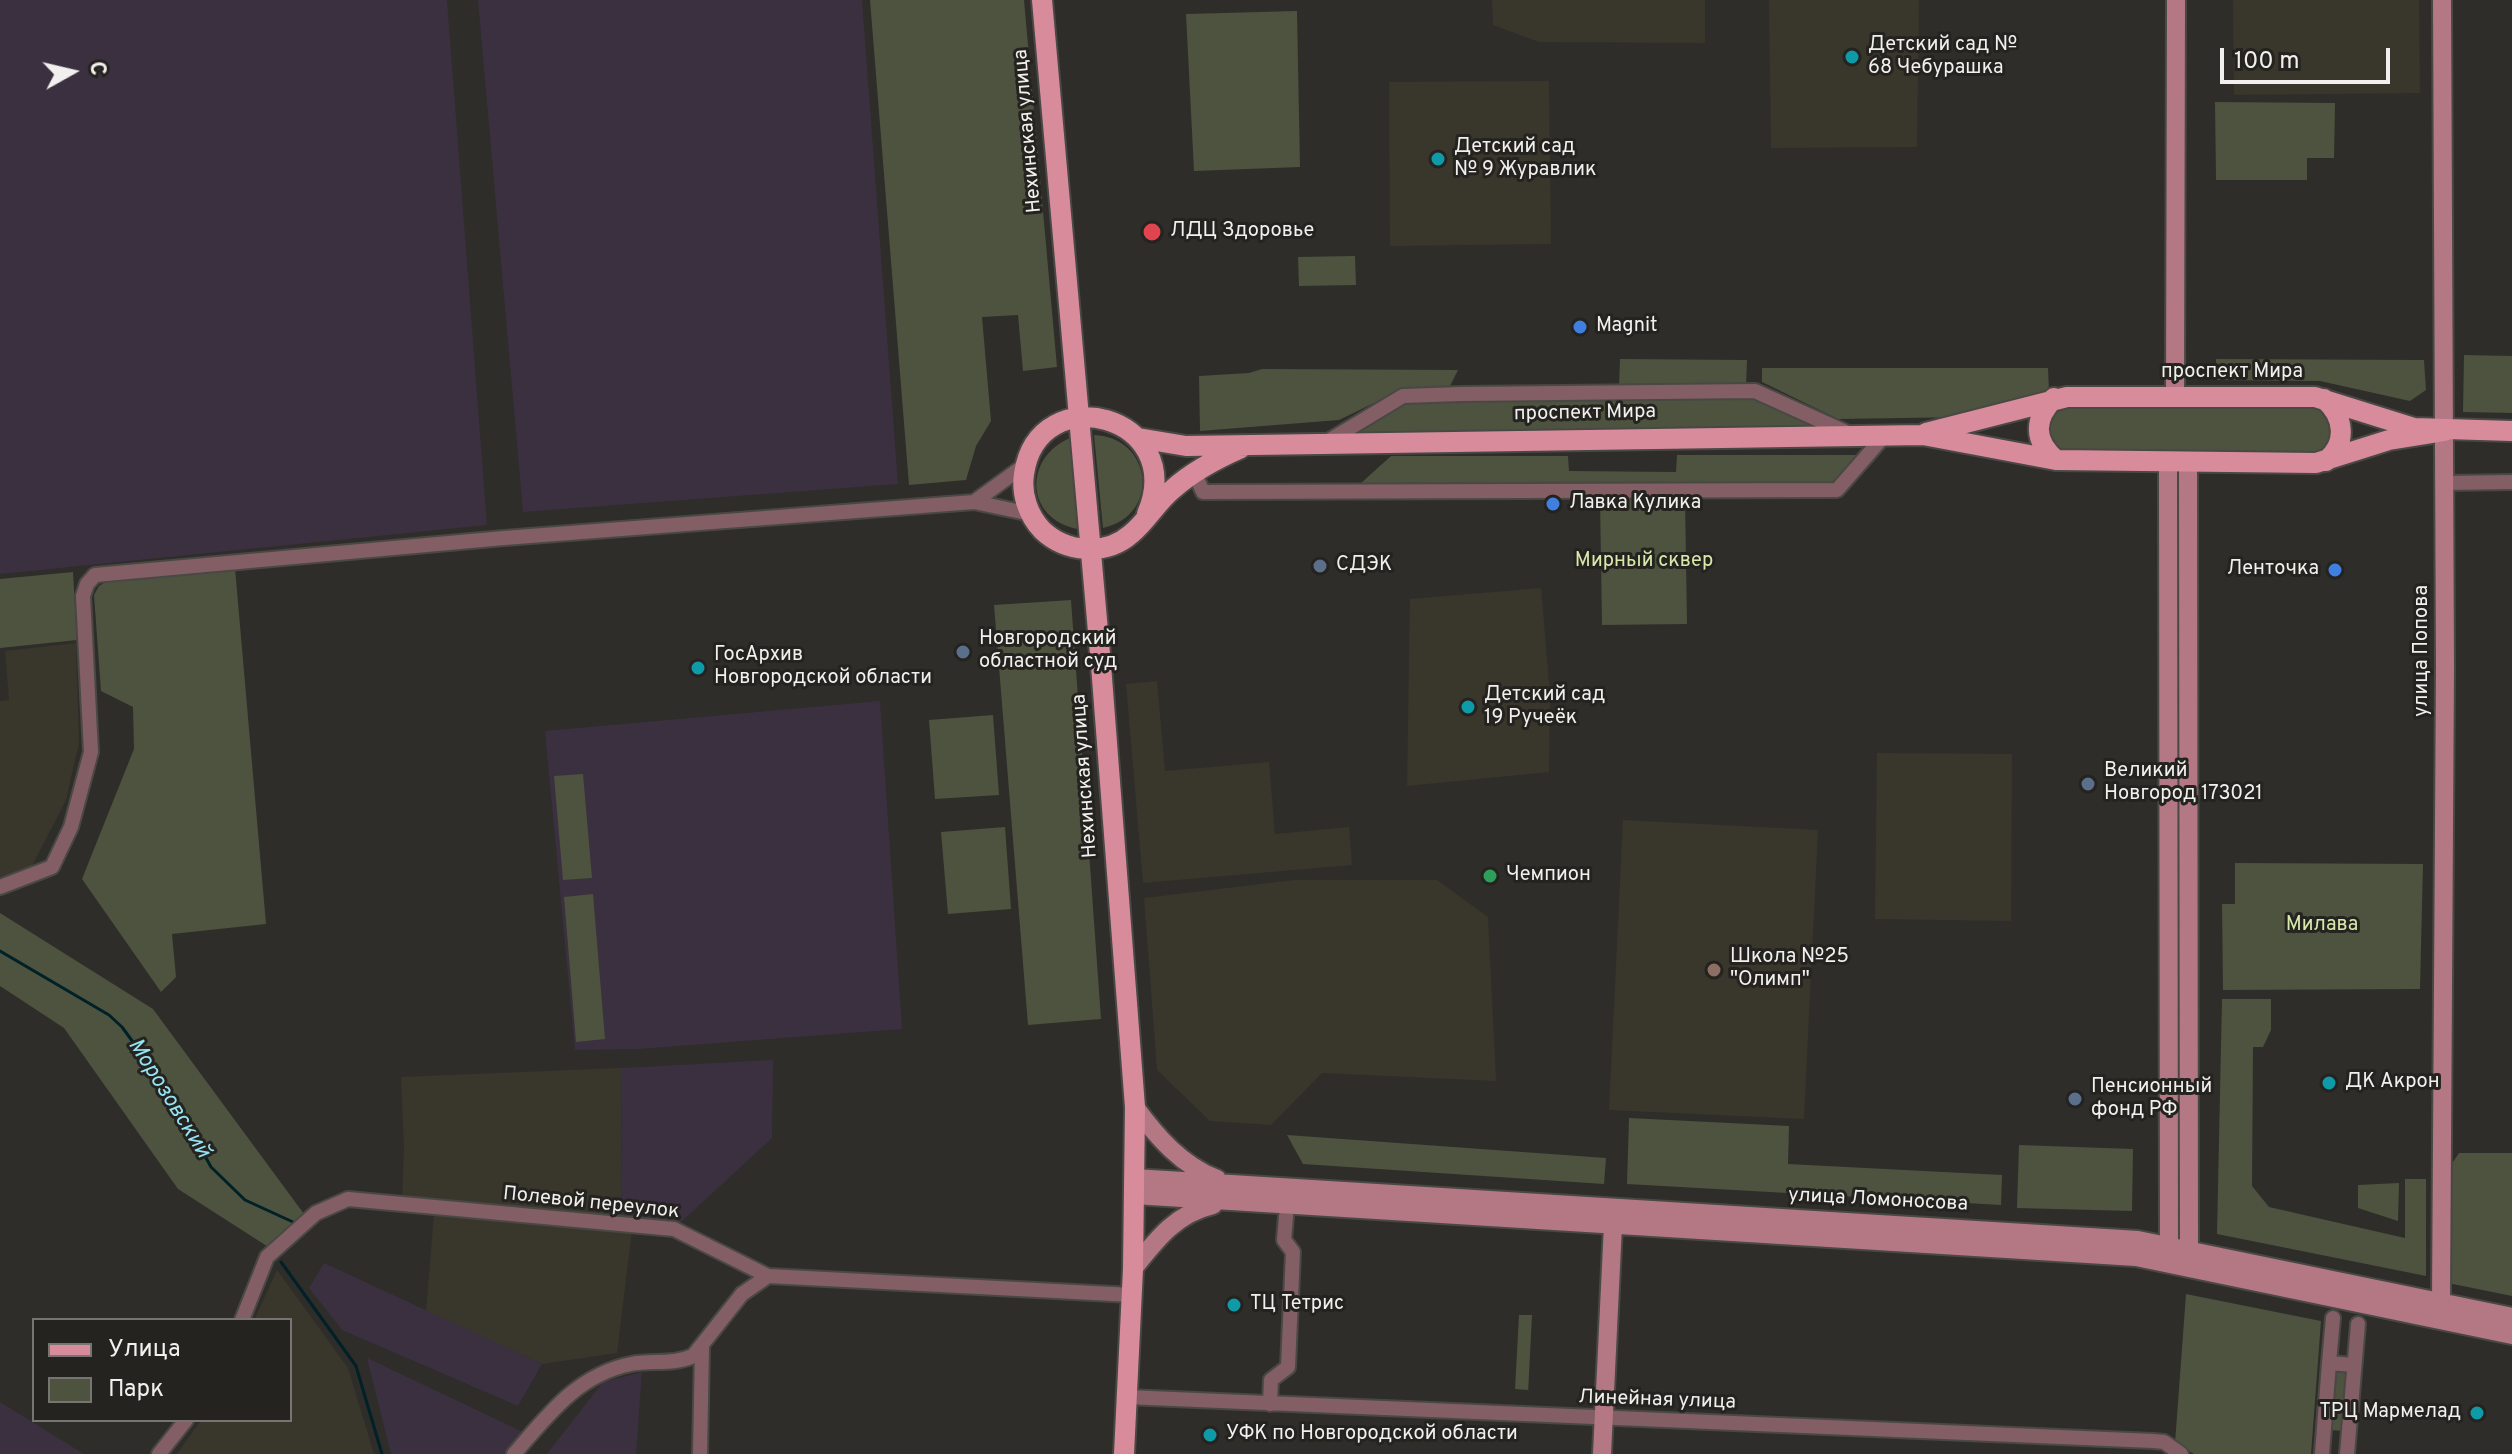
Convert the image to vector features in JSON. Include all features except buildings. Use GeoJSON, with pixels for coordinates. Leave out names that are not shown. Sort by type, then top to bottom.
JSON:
{"type":"FeatureCollection","features":[{"type":"Feature","properties":{"kind":"main road","name":"Нехинская улица"},"geometry":{"type":"LineString","coordinates":[[1042,0],[1091,549],[1135,1107],[1133,1269],[1124,1454]]}},
{"type":"Feature","properties":{"kind":"main road","name":"проспект Мира"},"geometry":{"type":"LineString","coordinates":[[1923,435],[2054,398],[2175,397],[2324,399],[2389,422],[2445,431]]}},
{"type":"Feature","properties":{"kind":"main road"},"geometry":{"type":"LineString","coordinates":[[2054,398],[2043,410],[2037,428],[2042,445],[2056,460]]}},
{"type":"Feature","properties":{"kind":"main road"},"geometry":{"type":"LineString","coordinates":[[2324,399],[2336,410],[2341,432],[2337,450],[2326,461]]}},
{"type":"Feature","properties":{"kind":"main road","name":"проспект Мира"},"geometry":{"type":"LineString","coordinates":[[1079,417],[1111,420],[1138,438],[1186,446],[1923,435],[2056,460],[2178,462],[2326,461],[2401,437],[2445,431],[2512,431]]}},
{"type":"Feature","properties":{"kind":"main road"},"geometry":{"type":"LineString","coordinates":[[1079,417],[1045,433],[1025,465],[1023,482],[1031,514],[1057,541],[1091,549]]}},
{"type":"Feature","properties":{"kind":"main road"},"geometry":{"type":"LineString","coordinates":[[1138,438],[1155,474],[1153,502],[1147,514]]}},
{"type":"Feature","properties":{"kind":"main road","name":"проспект Мира"},"geometry":{"type":"LineString","coordinates":[[1091,549],[1118,543],[1194,472],[1248,445]]}},
{"type":"Feature","properties":{"kind":"street"},"geometry":{"type":"LineString","coordinates":[[2175,397],[2176,0]]}},
{"type":"Feature","properties":{"kind":"street","name":"улица Попова"},"geometry":{"type":"LineString","coordinates":[[2441,1302],[2445,483],[2442,0]]}},
{"type":"Feature","properties":{"kind":"street"},"geometry":{"type":"LineString","coordinates":[[1324,443],[1403,396],[1447,394],[1755,391],[1852,435]]}},
{"type":"Feature","properties":{"kind":"street"},"geometry":{"type":"LineString","coordinates":[[1194,472],[1203,492],[1837,490],[1885,435]]}},
{"type":"Feature","properties":{"kind":"street"},"geometry":{"type":"LineString","coordinates":[[2178,462],[2188,568],[2179,1257]]}},
{"type":"Feature","properties":{"kind":"street"},"geometry":{"type":"LineString","coordinates":[[2178,462],[2168,568],[2179,1257]]}},
{"type":"Feature","properties":{"kind":"street"},"geometry":{"type":"LineString","coordinates":[[974,502],[1025,465]]}},
{"type":"Feature","properties":{"kind":"street"},"geometry":{"type":"LineString","coordinates":[[2445,483],[2512,482]]}},
{"type":"Feature","properties":{"kind":"street"},"geometry":{"type":"LineString","coordinates":[[0,887],[52,867],[71,827],[91,752],[83,596],[87,584],[95,575],[504,538],[974,502],[1031,514]]}},
{"type":"Feature","properties":{"kind":"street"},"geometry":{"type":"LineString","coordinates":[[2168,568],[2188,568]]}},
{"type":"Feature","properties":{"kind":"street","name":"улица Ломоносова"},"geometry":{"type":"LineString","coordinates":[[1135,1107],[1157,1137],[1188,1164],[1237,1193],[1287,1205],[1426,1204],[1613,1225],[1951,1236],[2084,1235],[2512,1335]]}},
{"type":"Feature","properties":{"kind":"street","name":"улица Ломоносова"},"geometry":{"type":"LineString","coordinates":[[1134,1186],[1951,1236]]}},
{"type":"Feature","properties":{"kind":"street","name":"улица Ломоносова"},"geometry":{"type":"LineString","coordinates":[[1133,1269],[1160,1234],[1185,1215],[1237,1193]]}},
{"type":"Feature","properties":{"kind":"street","name":"Полевой переулок"},"geometry":{"type":"LineString","coordinates":[[243,1318],[262,1277],[267,1257],[316,1213],[348,1199],[674,1229],[768,1276],[1132,1295]]}},
{"type":"Feature","properties":{"kind":"street"},"geometry":{"type":"LineString","coordinates":[[1270,1404],[1271,1380],[1288,1367],[1293,1252],[1284,1240],[1287,1205]]}},
{"type":"Feature","properties":{"kind":"street"},"geometry":{"type":"LineString","coordinates":[[1602,1454],[1613,1225]]}},
{"type":"Feature","properties":{"kind":"street","name":"улица Ломоносова"},"geometry":{"type":"LineString","coordinates":[[2179,1257],[2512,1317]]}},
{"type":"Feature","properties":{"kind":"street"},"geometry":{"type":"LineString","coordinates":[[514,1454],[565,1395],[606,1371],[633,1364],[681,1361],[702,1348],[733,1304],[768,1276]]}},
{"type":"Feature","properties":{"kind":"street"},"geometry":{"type":"LineString","coordinates":[[2322,1454],[2333,1318]]}},
{"type":"Feature","properties":{"kind":"street"},"geometry":{"type":"LineString","coordinates":[[2347,1454],[2358,1324]]}},
{"type":"Feature","properties":{"kind":"street"},"geometry":{"type":"LineString","coordinates":[[700,1454],[702,1348]]}},
{"type":"Feature","properties":{"kind":"street"},"geometry":{"type":"LineString","coordinates":[[2329,1363],[2354,1365]]}},
{"type":"Feature","properties":{"kind":"street","name":"Линейная улица"},"geometry":{"type":"LineString","coordinates":[[1127,1397],[2153,1441],[2164,1442],[2181,1454]]}},
{"type":"Feature","properties":{"kind":"street"},"geometry":{"type":"LineString","coordinates":[[159,1454],[184,1422]]}},
{"type":"Feature","properties":{"kind":"shaded area"},"geometry":{"type":"Polygon","coordinates":[[[0,0],[447,0],[487,525],[0,574],[0,0]]]}},
{"type":"Feature","properties":{"kind":"shaded area"},"geometry":{"type":"Polygon","coordinates":[[[478,0],[862,0],[898,484],[523,512],[478,0]]]}},
{"type":"Feature","properties":{"kind":"shaded area"},"geometry":{"type":"Polygon","coordinates":[[[1492,0],[1705,0],[1705,43],[1539,42],[1493,25],[1492,0]]]}},
{"type":"Feature","properties":{"kind":"shaded area"},"geometry":{"type":"Polygon","coordinates":[[[1769,0],[1919,0],[1917,147],[1771,148],[1769,0]]]}},
{"type":"Feature","properties":{"kind":"shaded area"},"geometry":{"type":"Polygon","coordinates":[[[2233,0],[2419,0],[2420,93],[2234,95],[2233,0]]]}},
{"type":"Feature","properties":{"kind":"shaded area"},"geometry":{"type":"Polygon","coordinates":[[[1549,81],[1551,244],[1390,246],[1389,82],[1549,81]]]}},
{"type":"Feature","properties":{"kind":"shaded area"},"geometry":{"type":"Polygon","coordinates":[[[1541,588],[1550,694],[1549,772],[1407,786],[1410,599],[1541,588]]]}},
{"type":"Feature","properties":{"kind":"shaded area"},"geometry":{"type":"Polygon","coordinates":[[[76,643],[79,743],[66,800],[32,866],[0,877],[0,701],[9,700],[5,651],[76,643]]]}},
{"type":"Feature","properties":{"kind":"shaded area"},"geometry":{"type":"Polygon","coordinates":[[[1157,681],[1165,771],[1269,762],[1275,834],[1349,827],[1352,865],[1143,883],[1126,684],[1157,681]]]}},
{"type":"Feature","properties":{"kind":"shaded area"},"geometry":{"type":"Polygon","coordinates":[[[880,701],[902,1029],[639,1049],[575,1050],[545,731],[880,701]]]}},
{"type":"Feature","properties":{"kind":"shaded area"},"geometry":{"type":"Polygon","coordinates":[[[1877,753],[2012,754],[2011,921],[1875,919],[1877,753]]]}},
{"type":"Feature","properties":{"kind":"shaded area","name":"Школа №25 \"Олимп\""},"geometry":{"type":"Polygon","coordinates":[[[1623,820],[1818,830],[1804,1119],[1609,1110],[1623,820]]]}},
{"type":"Feature","properties":{"kind":"shaded area"},"geometry":{"type":"Polygon","coordinates":[[[1294,880],[1437,880],[1488,917],[1496,1081],[1322,1073],[1271,1125],[1210,1121],[1157,1070],[1144,898],[1294,880]]]}},
{"type":"Feature","properties":{"kind":"shaded area"},"geometry":{"type":"Polygon","coordinates":[[[773,1060],[772,1138],[680,1223],[622,1218],[621,1068],[773,1060]]]}},
{"type":"Feature","properties":{"kind":"shaded area"},"geometry":{"type":"Polygon","coordinates":[[[621,1068],[622,1218],[402,1199],[404,1148],[401,1077],[621,1068]]]}},
{"type":"Feature","properties":{"kind":"shaded area"},"geometry":{"type":"Polygon","coordinates":[[[434,1213],[632,1231],[617,1353],[542,1364],[426,1312],[434,1213]]]}},
{"type":"Feature","properties":{"kind":"shaded area"},"geometry":{"type":"Polygon","coordinates":[[[324,1263],[542,1364],[518,1406],[342,1330],[309,1288],[324,1263]]]}},
{"type":"Feature","properties":{"kind":"shaded area"},"geometry":{"type":"Polygon","coordinates":[[[277,1270],[348,1368],[374,1454],[177,1454],[200,1422],[292,1422],[292,1318],[255,1318],[277,1270]]]}},
{"type":"Feature","properties":{"kind":"shaded area"},"geometry":{"type":"Polygon","coordinates":[[[367,1358],[523,1432],[506,1454],[391,1454],[367,1358]]]}},
{"type":"Feature","properties":{"kind":"shaded area"},"geometry":{"type":"Polygon","coordinates":[[[642,1372],[636,1454],[547,1454],[603,1382],[642,1372]]]}},
{"type":"Feature","properties":{"kind":"shaded area"},"geometry":{"type":"Polygon","coordinates":[[[0,1402],[84,1454],[0,1454],[0,1402]]]}},
{"type":"Feature","properties":{"kind":"green space"},"geometry":{"type":"Polygon","coordinates":[[[870,0],[1024,0],[1057,367],[1023,371],[1018,315],[982,317],[991,421],[976,446],[966,480],[909,485],[870,0]]]}},
{"type":"Feature","properties":{"kind":"green space"},"geometry":{"type":"Polygon","coordinates":[[[1297,11],[1300,167],[1194,171],[1186,14],[1297,11]]]}},
{"type":"Feature","properties":{"kind":"green space"},"geometry":{"type":"Polygon","coordinates":[[[2215,102],[2335,103],[2334,158],[2307,158],[2307,180],[2216,180],[2215,102]]]}},
{"type":"Feature","properties":{"kind":"green space"},"geometry":{"type":"Polygon","coordinates":[[[1355,256],[1356,285],[1299,286],[1298,257],[1355,256]]]}},
{"type":"Feature","properties":{"kind":"green space"},"geometry":{"type":"Polygon","coordinates":[[[2464,355],[2512,356],[2512,413],[2463,412],[2464,355]]]}},
{"type":"Feature","properties":{"kind":"green space"},"geometry":{"type":"Polygon","coordinates":[[[1620,359],[1747,360],[1746,388],[1619,387],[1620,359]]]}},
{"type":"Feature","properties":{"kind":"green space"},"geometry":{"type":"Polygon","coordinates":[[[2216,359],[2424,360],[2426,390],[2410,401],[2320,381],[2216,380],[2216,359]]]}},
{"type":"Feature","properties":{"kind":"green space"},"geometry":{"type":"Polygon","coordinates":[[[1762,368],[2048,368],[2049,392],[1970,417],[1838,419],[1762,382],[1762,368]]]}},
{"type":"Feature","properties":{"kind":"green space"},"geometry":{"type":"Polygon","coordinates":[[[1262,369],[1458,370],[1450,386],[1403,389],[1339,420],[1200,431],[1199,376],[1249,373],[1262,369]]]}},
{"type":"Feature","properties":{"kind":"green space"},"geometry":{"type":"Polygon","coordinates":[[[1409,399],[1760,399],[1821,426],[1352,435],[1409,399]]]}},
{"type":"Feature","properties":{"kind":"green space"},"geometry":{"type":"Polygon","coordinates":[[[2315,403],[2331,420],[2331,444],[2320,454],[2055,451],[2044,420],[2055,405],[2315,403]]]}},
{"type":"Feature","properties":{"kind":"green space"},"geometry":{"type":"Polygon","coordinates":[[[1094,435],[1113,439],[1128,449],[1138,462],[1142,477],[1141,493],[1135,508],[1122,520],[1103,528],[1094,435]]]}},
{"type":"Feature","properties":{"kind":"green space"},"geometry":{"type":"Polygon","coordinates":[[[1070,438],[1078,529],[1061,523],[1048,513],[1036,487],[1044,459],[1055,447],[1070,438]]]}},
{"type":"Feature","properties":{"kind":"green space"},"geometry":{"type":"Polygon","coordinates":[[[1677,455],[1861,455],[1834,484],[1360,484],[1391,456],[1568,456],[1569,471],[1676,472],[1677,455]]]}},
{"type":"Feature","properties":{"kind":"green space","name":"Мирный сквер"},"geometry":{"type":"Polygon","coordinates":[[[1685,498],[1687,624],[1602,625],[1600,499],[1685,498]]]}},
{"type":"Feature","properties":{"kind":"green space"},"geometry":{"type":"Polygon","coordinates":[[[235,568],[266,924],[172,934],[176,977],[161,992],[82,879],[134,749],[133,707],[101,691],[94,595],[99,586],[110,579],[235,568]]]}},
{"type":"Feature","properties":{"kind":"green space"},"geometry":{"type":"Polygon","coordinates":[[[73,572],[77,640],[0,648],[0,579],[73,572]]]}},
{"type":"Feature","properties":{"kind":"green space"},"geometry":{"type":"Polygon","coordinates":[[[1071,600],[1101,1019],[1028,1025],[994,605],[1071,600]]]}},
{"type":"Feature","properties":{"kind":"green space"},"geometry":{"type":"Polygon","coordinates":[[[993,715],[999,795],[935,799],[929,720],[993,715]]]}},
{"type":"Feature","properties":{"kind":"green space"},"geometry":{"type":"Polygon","coordinates":[[[583,774],[592,878],[563,880],[554,776],[583,774]]]}},
{"type":"Feature","properties":{"kind":"green space"},"geometry":{"type":"Polygon","coordinates":[[[1005,827],[1011,909],[948,914],[941,832],[1005,827]]]}},
{"type":"Feature","properties":{"kind":"green space","name":"Милава"},"geometry":{"type":"Polygon","coordinates":[[[2235,863],[2423,864],[2420,989],[2223,990],[2222,904],[2235,904],[2235,863]]]}},
{"type":"Feature","properties":{"kind":"green space"},"geometry":{"type":"Polygon","coordinates":[[[593,894],[605,1039],[576,1042],[564,897],[593,894]]]}},
{"type":"Feature","properties":{"kind":"green space"},"geometry":{"type":"Polygon","coordinates":[[[0,913],[153,1009],[304,1214],[273,1250],[178,1189],[64,1028],[0,986],[0,913]]]}},
{"type":"Feature","properties":{"kind":"green space"},"geometry":{"type":"Polygon","coordinates":[[[2222,999],[2271,999],[2271,1030],[2263,1047],[2253,1047],[2252,1186],[2269,1207],[2405,1238],[2405,1179],[2426,1179],[2426,1276],[2217,1234],[2222,999]]]}},
{"type":"Feature","properties":{"kind":"green space"},"geometry":{"type":"Polygon","coordinates":[[[1629,1118],[1789,1126],[1788,1164],[2002,1175],[2001,1205],[1627,1184],[1629,1118]]]}},
{"type":"Feature","properties":{"kind":"green space"},"geometry":{"type":"Polygon","coordinates":[[[1287,1135],[1606,1158],[1604,1184],[1303,1164],[1287,1135]]]}},
{"type":"Feature","properties":{"kind":"green space"},"geometry":{"type":"Polygon","coordinates":[[[2019,1145],[2133,1149],[2132,1211],[2017,1208],[2019,1145]]]}},
{"type":"Feature","properties":{"kind":"green space"},"geometry":{"type":"Polygon","coordinates":[[[2459,1153],[2512,1153],[2512,1296],[2448,1283],[2449,1168],[2459,1153]]]}},
{"type":"Feature","properties":{"kind":"green space"},"geometry":{"type":"Polygon","coordinates":[[[2399,1183],[2398,1221],[2358,1208],[2358,1185],[2399,1183]]]}},
{"type":"Feature","properties":{"kind":"green space"},"geometry":{"type":"Polygon","coordinates":[[[2186,1294],[2321,1321],[2311,1454],[2194,1454],[2175,1443],[2186,1294]]]}},
{"type":"Feature","properties":{"kind":"green space"},"geometry":{"type":"Polygon","coordinates":[[[1519,1315],[1532,1315],[1528,1394],[1528,1390],[1515,1389],[1519,1315]]]}},
{"type":"Feature","properties":{"kind":"green space"},"geometry":{"type":"Polygon","coordinates":[[[2334,1372],[2349,1373],[2344,1431],[2329,1430],[2334,1372]]]}},
{"type":"Feature","properties":{"kind":"waterway","name":"Морозовский"},"geometry":{"type":"LineString","coordinates":[[0,951],[109,1015],[122,1027],[171,1094],[211,1167],[245,1200],[293,1222]]}},
{"type":"Feature","properties":{"kind":"waterway","name":"Морозовский"},"geometry":{"type":"LineString","coordinates":[[281,1262],[356,1366],[382,1454]]}},
{"type":"Feature","properties":{"kind":"place","name":"Детский сад № 68 Чебурашка"},"geometry":{"type":"Point","coordinates":[1852,57]}},
{"type":"Feature","properties":{"kind":"place","name":"Детский сад № 9 Журавлик"},"geometry":{"type":"Point","coordinates":[1438,159]}},
{"type":"Feature","properties":{"kind":"place","name":"ЛДЦ Здоровье"},"geometry":{"type":"Point","coordinates":[1152,232]}},
{"type":"Feature","properties":{"kind":"place","name":"Magnit"},"geometry":{"type":"Point","coordinates":[1580,327]}},
{"type":"Feature","properties":{"kind":"place","name":"Лавка Кулика"},"geometry":{"type":"Point","coordinates":[1553,504]}},
{"type":"Feature","properties":{"kind":"place","name":"СДЭК"},"geometry":{"type":"Point","coordinates":[1320,566]}},
{"type":"Feature","properties":{"kind":"place","name":"Ленточка"},"geometry":{"type":"Point","coordinates":[2335,570]}},
{"type":"Feature","properties":{"kind":"place","name":"Новгородский областной суд"},"geometry":{"type":"Point","coordinates":[963,652]}},
{"type":"Feature","properties":{"kind":"place","name":"ГосАрхив Новгородской области"},"geometry":{"type":"Point","coordinates":[698,668]}},
{"type":"Feature","properties":{"kind":"place","name":"Детский сад 19 Ручеёк"},"geometry":{"type":"Point","coordinates":[1468,707]}},
{"type":"Feature","properties":{"kind":"place","name":"Великий Новгород 173021"},"geometry":{"type":"Point","coordinates":[2088,784]}},
{"type":"Feature","properties":{"kind":"place","name":"Чемпион"},"geometry":{"type":"Point","coordinates":[1490,876]}},
{"type":"Feature","properties":{"kind":"place","name":"Школа №25 \"Олимп\""},"geometry":{"type":"Point","coordinates":[1714,970]}},
{"type":"Feature","properties":{"kind":"place","name":"ДК Акрон"},"geometry":{"type":"Point","coordinates":[2329,1083]}},
{"type":"Feature","properties":{"kind":"place","name":"Пенсионный фонд РФ"},"geometry":{"type":"Point","coordinates":[2075,1099]}},
{"type":"Feature","properties":{"kind":"place","name":"ТЦ Тетрис"},"geometry":{"type":"Point","coordinates":[1234,1305]}},
{"type":"Feature","properties":{"kind":"place","name":"ТРЦ Мармелад"},"geometry":{"type":"Point","coordinates":[2477,1413]}},
{"type":"Feature","properties":{"kind":"place","name":"УФК по Новгородской области"},"geometry":{"type":"Point","coordinates":[1210,1435]}}]}
